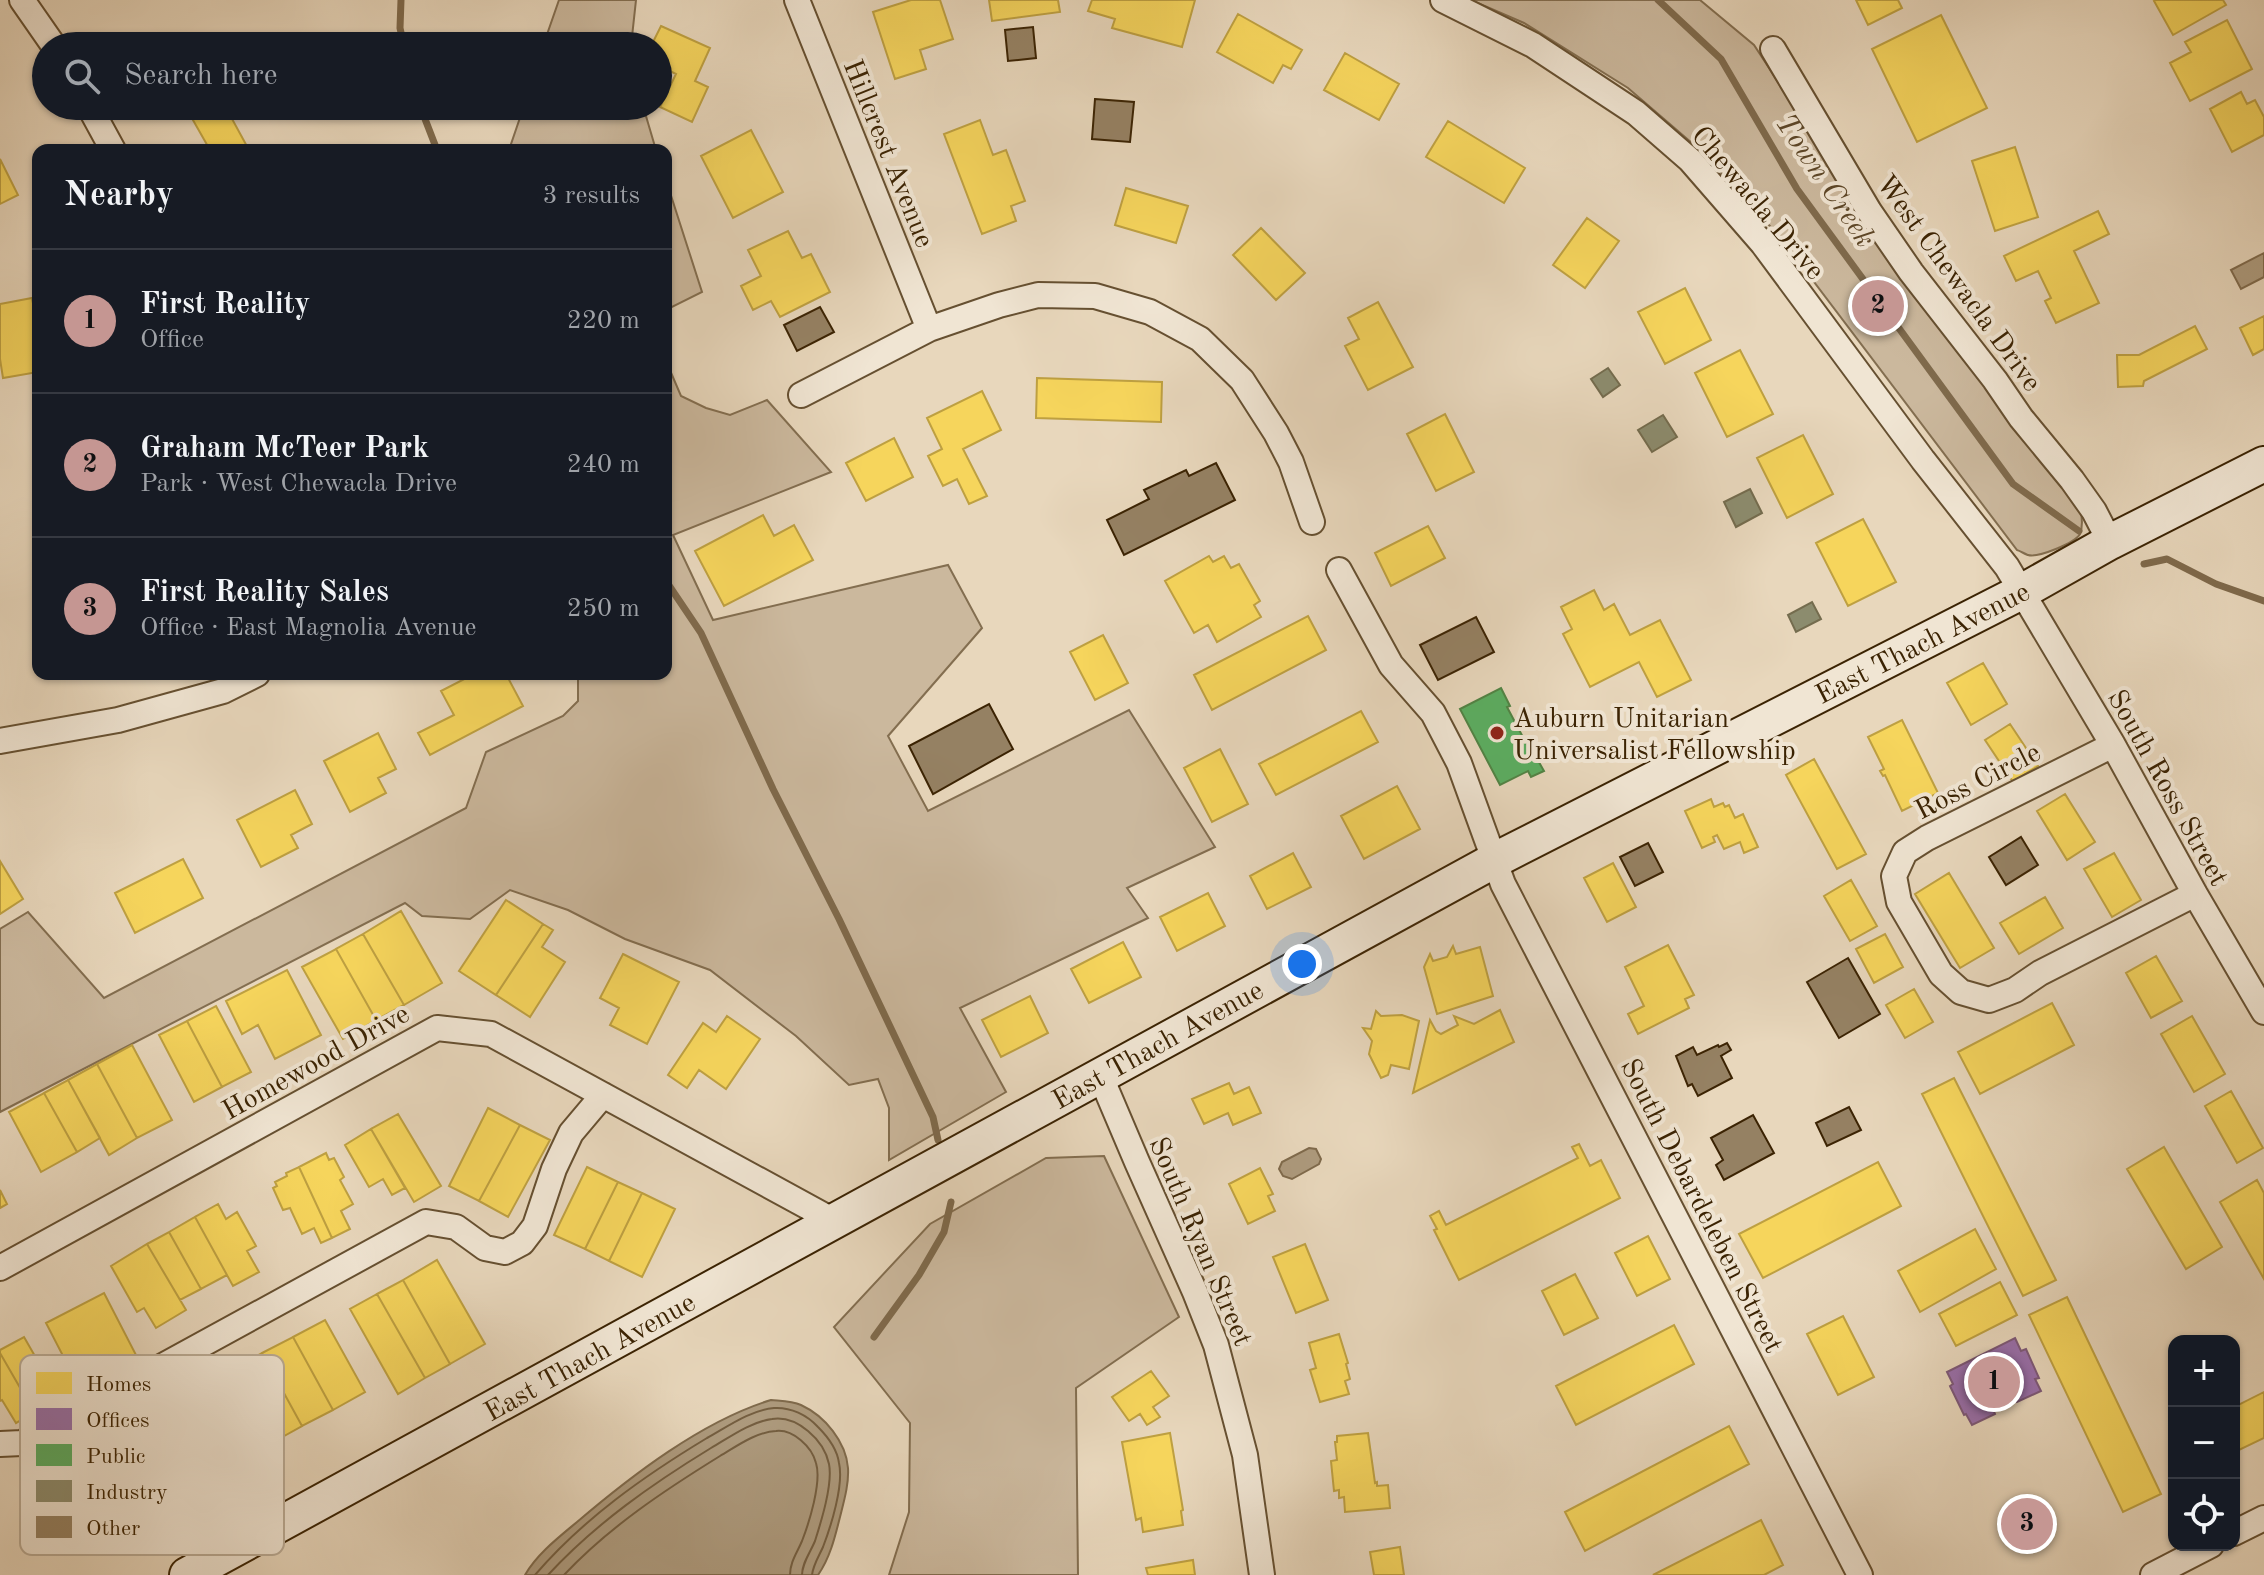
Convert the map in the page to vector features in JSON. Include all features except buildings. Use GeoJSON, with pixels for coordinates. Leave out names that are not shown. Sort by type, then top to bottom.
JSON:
{"type":"FeatureCollection","features":[{"type":"Feature","properties":{"kind":"street"},"geometry":{"type":"LineString","coordinates":[[22,0],[44,32]]}},
{"type":"Feature","properties":{"kind":"street","name":"Hillcrest Avenue"},"geometry":{"type":"LineString","coordinates":[[797,0],[929,329]]}},
{"type":"Feature","properties":{"kind":"street","name":"Chewacla Drive"},"geometry":{"type":"LineString","coordinates":[[1443,0],[1533,45],[1636,113],[1690,160],[1763,244],[2023,591]]}},
{"type":"Feature","properties":{"kind":"street","name":"West Chewacla Drive"},"geometry":{"type":"LineString","coordinates":[[1773,49],[1852,184],[1903,260],[2021,418],[2072,480],[2094,511],[2110,542]]}},
{"type":"Feature","properties":{"kind":"street"},"geometry":{"type":"LineString","coordinates":[[97,120],[110,144]]}},
{"type":"Feature","properties":{"kind":"street"},"geometry":{"type":"LineString","coordinates":[[801,395],[929,329],[999,305],[1038,295],[1095,296],[1150,312],[1200,339],[1242,380],[1291,462],[1312,522]]}},
{"type":"Feature","properties":{"kind":"street","name":"East Thach Avenue"},"geometry":{"type":"LineString","coordinates":[[284,1522],[1495,860],[2023,591],[2110,542],[2264,464]]}},
{"type":"Feature","properties":{"kind":"street","name":"South Debardeleben Street"},"geometry":{"type":"LineString","coordinates":[[1339,570],[1391,665],[1433,713],[1459,763],[1508,893],[1860,1575]]}},
{"type":"Feature","properties":{"kind":"street","name":"South Ross Street"},"geometry":{"type":"LineString","coordinates":[[2023,591],[2264,1012]]}},
{"type":"Feature","properties":{"kind":"street"},"geometry":{"type":"LineString","coordinates":[[0,741],[118,720],[223,691],[245,680]]}},
{"type":"Feature","properties":{"kind":"street","name":"Ross Circle"},"geometry":{"type":"LineString","coordinates":[[2113,745],[1905,852],[1894,876],[1899,902],[1941,974],[1961,992],[1989,1000],[2015,990],[2040,973],[2195,894]]}},
{"type":"Feature","properties":{"kind":"street","name":"Homewood Drive"},"geometry":{"type":"LineString","coordinates":[[0,1268],[437,1028],[491,1034],[834,1221]]}},
{"type":"Feature","properties":{"kind":"street","name":"South Ryan Street"},"geometry":{"type":"LineString","coordinates":[[1100,1075],[1216,1345],[1245,1455],[1262,1575]]}},
{"type":"Feature","properties":{"kind":"street"},"geometry":{"type":"LineString","coordinates":[[183,1355],[426,1222],[456,1227],[485,1248],[505,1252],[522,1243],[535,1226],[554,1169],[571,1133],[603,1095]]}},
{"type":"Feature","properties":{"kind":"street"},"geometry":{"type":"LineString","coordinates":[[0,1444],[20,1443]]}},
{"type":"Feature","properties":{"kind":"street"},"geometry":{"type":"LineString","coordinates":[[2240,1530],[2264,1518]]}},
{"type":"Feature","properties":{"kind":"street"},"geometry":{"type":"LineString","coordinates":[[2153,1575],[2199,1551]]}},
{"type":"Feature","properties":{"kind":"street","name":"East Thach Avenue"},"geometry":{"type":"LineString","coordinates":[[187,1575],[224,1555]]}},
{"type":"Feature","properties":{"kind":"shaded area"},"geometry":{"type":"Polygon","coordinates":[[[559,0],[636,0],[633,32],[548,32],[559,0]]]}},
{"type":"Feature","properties":{"kind":"shaded area"},"geometry":{"type":"Polygon","coordinates":[[[1471,0],[1700,0],[1754,45],[1860,214],[2080,508],[2082,528],[2077,538],[2040,554],[2028,555],[2017,550],[1780,237],[1700,150],[1628,88],[1524,23],[1471,0]]]}},
{"type":"Feature","properties":{"kind":"shaded area"},"geometry":{"type":"Polygon","coordinates":[[[519,120],[647,120],[654,144],[511,144],[519,120]]]}},
{"type":"Feature","properties":{"kind":"shaded area"},"geometry":{"type":"Polygon","coordinates":[[[672,199],[702,292],[672,307],[672,199]]]}},
{"type":"Feature","properties":{"kind":"shaded area"},"geometry":{"type":"Polygon","coordinates":[[[672,375],[681,396],[730,415],[767,400],[831,472],[673,535],[713,620],[948,565],[982,628],[888,736],[928,811],[1129,710],[1215,847],[1127,888],[1148,918],[960,1008],[1006,1092],[889,1160],[889,1108],[878,1079],[849,1085],[796,1036],[710,970],[625,939],[568,910],[510,890],[470,919],[422,916],[405,903],[0,1112],[0,929],[28,912],[104,998],[466,808],[486,752],[563,716],[578,701],[578,680],[672,680],[672,375]]]}},
{"type":"Feature","properties":{"kind":"shaded area"},"geometry":{"type":"Polygon","coordinates":[[[1104,1156],[1179,1317],[1076,1388],[1078,1575],[889,1575],[909,1512],[910,1423],[834,1327],[930,1224],[1046,1158],[1104,1156]]]}},
{"type":"Feature","properties":{"kind":"water"},"geometry":{"type":"Polygon","coordinates":[[[2264,253],[2264,277],[2241,289],[2231,270],[2264,253]]]}},
{"type":"Feature","properties":{"kind":"water"},"geometry":{"type":"Polygon","coordinates":[[[1309,1148],[1316,1149],[1321,1159],[1319,1164],[1292,1179],[1283,1176],[1279,1169],[1282,1162],[1309,1148]]]}},
{"type":"Feature","properties":{"kind":"water"},"geometry":{"type":"Polygon","coordinates":[[[771,1400],[798,1404],[818,1416],[839,1440],[846,1458],[848,1480],[843,1505],[832,1547],[818,1575],[525,1575],[556,1540],[644,1469],[719,1421],[771,1400]]]}},
{"type":"Feature","properties":{"kind":"waterway"},"geometry":{"type":"LineString","coordinates":[[401,0],[401,32]]}},
{"type":"Feature","properties":{"kind":"waterway","name":"Town Creek"},"geometry":{"type":"LineString","coordinates":[[1658,0],[1721,59],[1797,189],[2013,484],[2079,531]]}},
{"type":"Feature","properties":{"kind":"waterway"},"geometry":{"type":"LineString","coordinates":[[425,120],[435,144]]}},
{"type":"Feature","properties":{"kind":"waterway","name":"Town Creek"},"geometry":{"type":"LineString","coordinates":[[2144,564],[2167,559],[2216,584],[2264,601]]}},
{"type":"Feature","properties":{"kind":"waterway"},"geometry":{"type":"LineString","coordinates":[[672,590],[701,633],[773,789],[933,1117],[938,1140]]}},
{"type":"Feature","properties":{"kind":"waterway"},"geometry":{"type":"LineString","coordinates":[[874,1337],[919,1275],[944,1232],[951,1202]]}},
{"type":"Feature","properties":{"kind":"place","name":"Graham McTeer Park"},"geometry":{"type":"Point","coordinates":[1878,306]}},
{"type":"Feature","properties":{"kind":"place","name":"Auburn Unitarian Universalist Fellowship"},"geometry":{"type":"Point","coordinates":[1497,733]}},
{"type":"Feature","properties":{"kind":"place","name":"First Reality"},"geometry":{"type":"Point","coordinates":[1994,1382]}},
{"type":"Feature","properties":{"kind":"place","name":"First Reality Sales"},"geometry":{"type":"Point","coordinates":[2027,1524]}}]}
